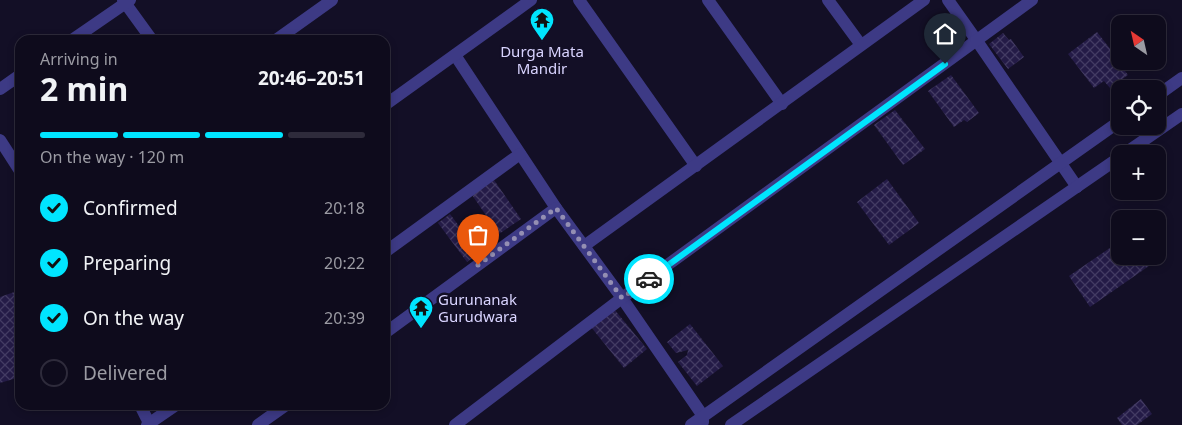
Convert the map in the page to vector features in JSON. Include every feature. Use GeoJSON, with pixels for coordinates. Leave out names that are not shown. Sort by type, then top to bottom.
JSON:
{"type":"FeatureCollection","features":[{"type":"Feature","properties":{"kind":"street"},"geometry":{"type":"LineString","coordinates":[[283,35],[332,0]]}},
{"type":"Feature","properties":{"kind":"street"},"geometry":{"type":"LineString","coordinates":[[390,101],[531,0]]}},
{"type":"Feature","properties":{"kind":"street"},"geometry":{"type":"LineString","coordinates":[[579,0],[696,166]]}},
{"type":"Feature","properties":{"kind":"street"},"geometry":{"type":"LineString","coordinates":[[708,0],[782,104]]}},
{"type":"Feature","properties":{"kind":"street"},"geometry":{"type":"LineString","coordinates":[[828,0],[861,45]]}},
{"type":"Feature","properties":{"kind":"street"},"geometry":{"type":"LineString","coordinates":[[584,246],[924,0]]}},
{"type":"Feature","properties":{"kind":"street"},"geometry":{"type":"LineString","coordinates":[[948,0],[1077,187]]}},
{"type":"Feature","properties":{"kind":"street"},"geometry":{"type":"LineString","coordinates":[[455,425],[622,298],[1032,0]]}},
{"type":"Feature","properties":{"kind":"street"},"geometry":{"type":"LineString","coordinates":[[79,35],[126,1],[149,35]]}},
{"type":"Feature","properties":{"kind":"street"},"geometry":{"type":"LineString","coordinates":[[455,55],[556,208],[622,298],[703,420]]}},
{"type":"Feature","properties":{"kind":"street"},"geometry":{"type":"LineString","coordinates":[[0,89],[15,78]]}},
{"type":"Feature","properties":{"kind":"street"},"geometry":{"type":"LineString","coordinates":[[1166,89],[1182,78]]}},
{"type":"Feature","properties":{"kind":"street"},"geometry":{"type":"LineString","coordinates":[[1137,145],[1182,114]]}},
{"type":"Feature","properties":{"kind":"street"},"geometry":{"type":"LineString","coordinates":[[691,425],[703,420],[1111,127]]}},
{"type":"Feature","properties":{"kind":"street"},"geometry":{"type":"LineString","coordinates":[[0,140],[15,163]]}},
{"type":"Feature","properties":{"kind":"street"},"geometry":{"type":"LineString","coordinates":[[390,248],[520,154]]}},
{"type":"Feature","properties":{"kind":"street"},"geometry":{"type":"LineString","coordinates":[[731,425],[1111,163]]}},
{"type":"Feature","properties":{"kind":"street"},"geometry":{"type":"LineString","coordinates":[[390,329],[556,208]]}},
{"type":"Feature","properties":{"kind":"street"},"geometry":{"type":"LineString","coordinates":[[142,410],[149,425],[169,410]]}},
{"type":"Feature","properties":{"kind":"street"},"geometry":{"type":"LineString","coordinates":[[258,425],[279,410]]}},
{"type":"Feature","properties":{"kind":"building"},"geometry":{"type":"Polygon","coordinates":[[[1097,32],[1111,50],[1111,70],[1126,70],[1128,75],[1121,80],[1111,80],[1110,88],[1104,81],[1094,88],[1068,54],[1097,32]]]}},
{"type":"Feature","properties":{"kind":"building"},"geometry":{"type":"Polygon","coordinates":[[[1003,33],[1009,40],[1011,39],[1024,57],[1008,69],[989,44],[1003,33]]]}},
{"type":"Feature","properties":{"kind":"building"},"geometry":{"type":"Polygon","coordinates":[[[951,75],[979,113],[967,122],[964,120],[954,127],[928,91],[951,75]]]}},
{"type":"Feature","properties":{"kind":"building"},"geometry":{"type":"Polygon","coordinates":[[[895,110],[925,149],[903,165],[874,125],[895,110]]]}},
{"type":"Feature","properties":{"kind":"building"},"geometry":{"type":"Polygon","coordinates":[[[887,179],[919,223],[889,245],[857,202],[887,179]]]}},
{"type":"Feature","properties":{"kind":"building"},"geometry":{"type":"Polygon","coordinates":[[[494,180],[521,219],[499,234],[472,195],[494,180]]]}},
{"type":"Feature","properties":{"kind":"building"},"geometry":{"type":"Polygon","coordinates":[[[450,214],[479,253],[467,262],[438,223],[450,214]]]}},
{"type":"Feature","properties":{"kind":"building"},"geometry":{"type":"Polygon","coordinates":[[[1111,247],[1111,265],[1150,265],[1090,307],[1069,276],[1111,247]]]}},
{"type":"Feature","properties":{"kind":"building"},"geometry":{"type":"Polygon","coordinates":[[[15,292],[15,378],[0,383],[0,297],[15,292]]]}},
{"type":"Feature","properties":{"kind":"building"},"geometry":{"type":"Polygon","coordinates":[[[614,309],[647,349],[624,368],[591,327],[614,309]]]}},
{"type":"Feature","properties":{"kind":"building"},"geometry":{"type":"Polygon","coordinates":[[[690,324],[723,366],[697,386],[678,362],[687,355],[688,350],[676,353],[667,342],[690,324]]]}},
{"type":"Feature","properties":{"kind":"building"},"geometry":{"type":"Polygon","coordinates":[[[1141,399],[1152,414],[1137,425],[1122,425],[1117,418],[1141,399]]]}},
{"type":"Feature","properties":{"kind":"way so far"},"geometry":{"type":"LineString","coordinates":[[478,265],[556,208],[622,298],[649,279]]}},
{"type":"Feature","properties":{"kind":"place","name":"Durga Mata Mandir"},"geometry":{"type":"Point","coordinates":[542,41]}},
{"type":"Feature","properties":{"kind":"place","name":"Gurunanak Gurudwara"},"geometry":{"type":"Point","coordinates":[421,329]}},
{"type":"Feature","properties":{"kind":"route"},"geometry":{"type":"LineString","coordinates":[[649,279],[945,64]]}}]}
